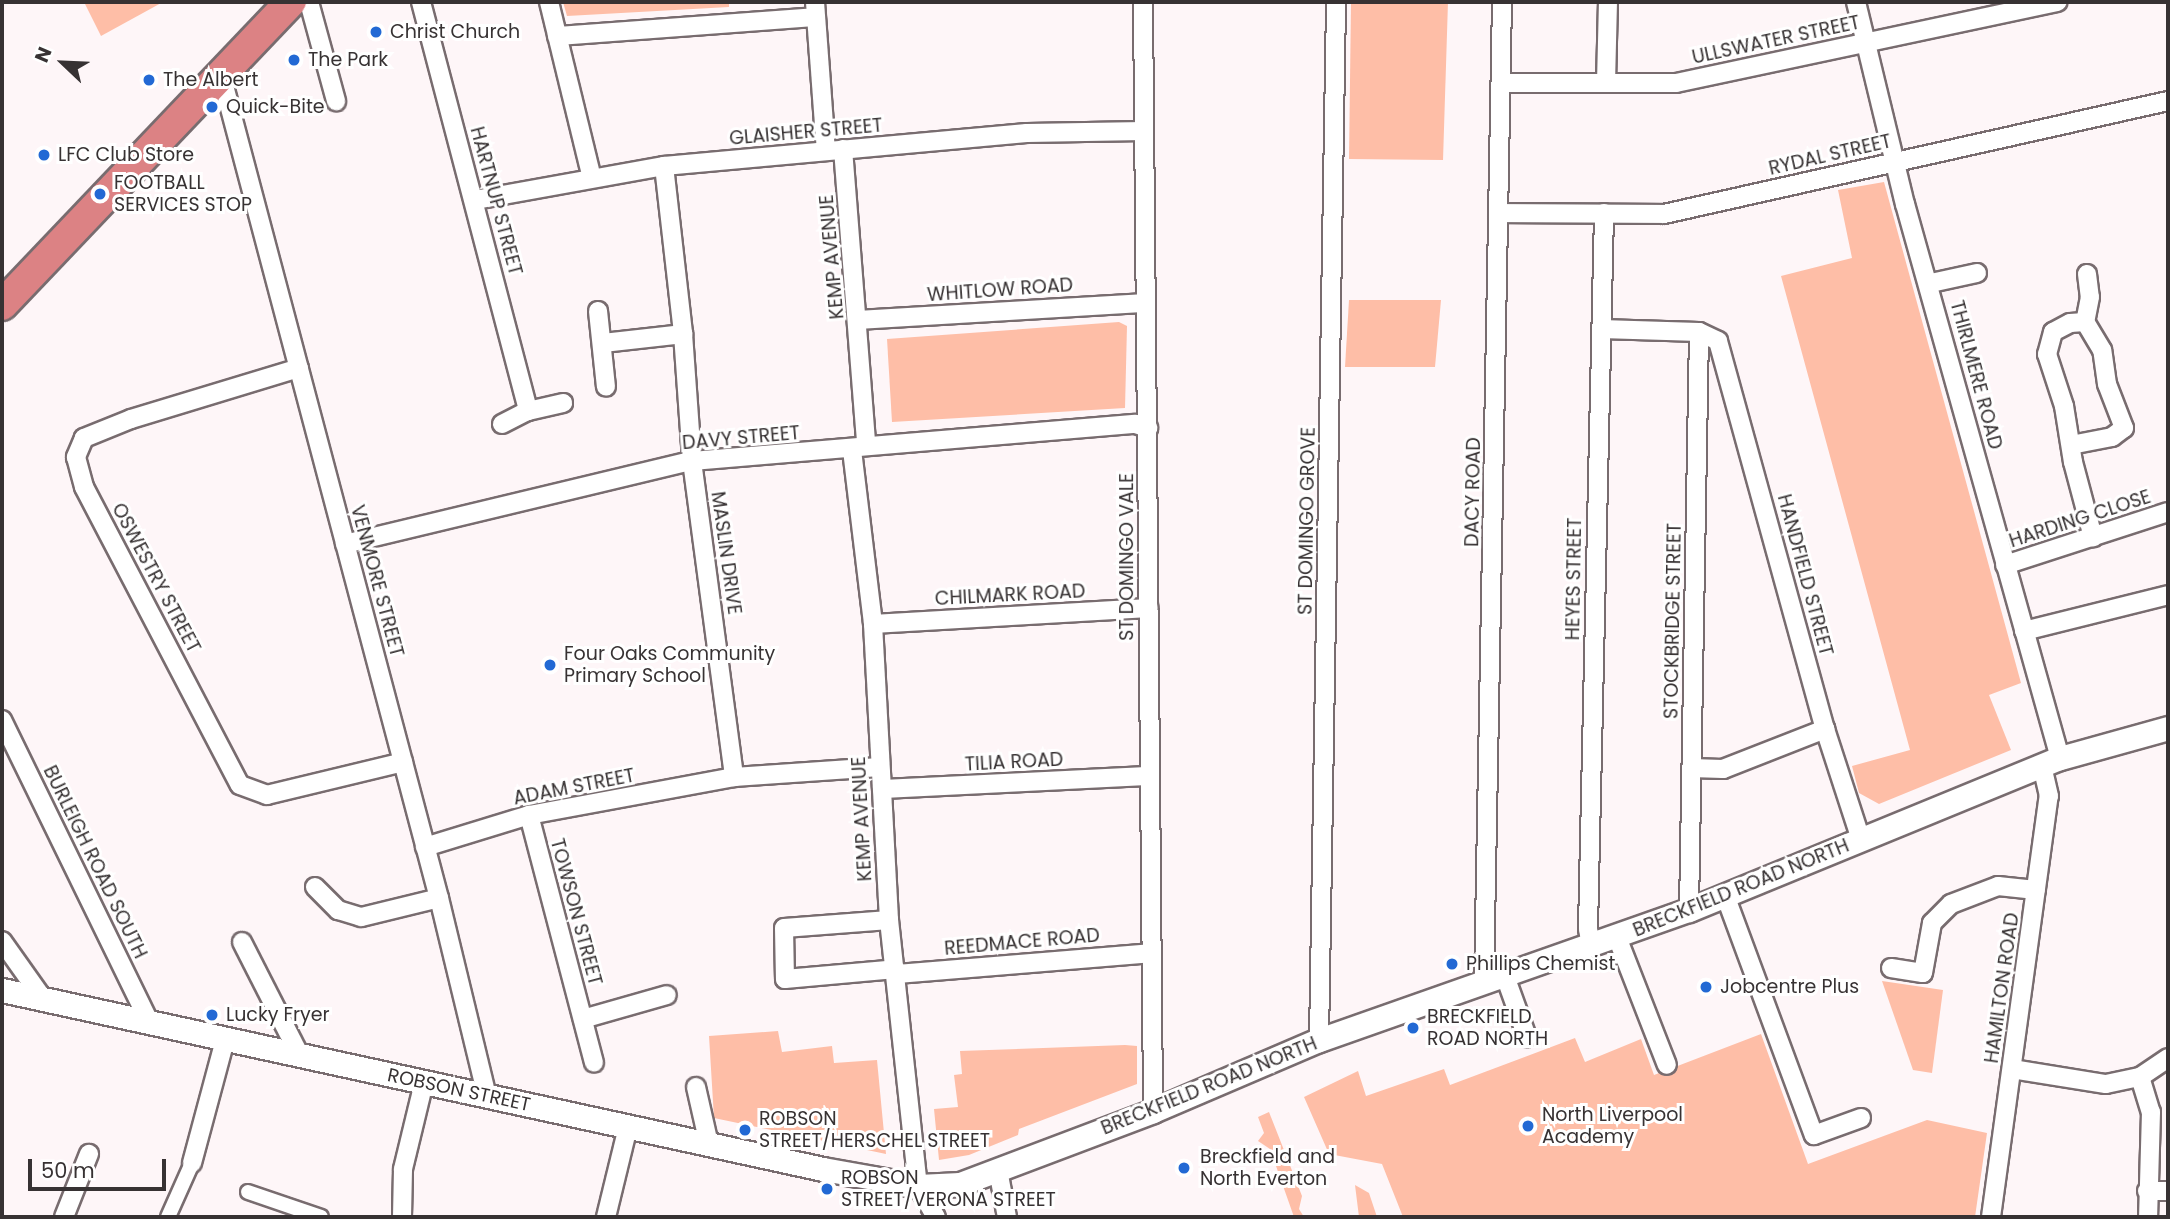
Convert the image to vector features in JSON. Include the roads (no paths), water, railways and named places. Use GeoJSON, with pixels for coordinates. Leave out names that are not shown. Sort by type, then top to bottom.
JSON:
{"type":"FeatureCollection","features":[{"type":"Feature","properties":{"kind":"highway"},"geometry":{"type":"LineString","coordinates":[[6,292],[222,78],[291,2]]}},
{"type":"Feature","properties":{"kind":"street"},"geometry":{"type":"LineString","coordinates":[[309,2],[336,101]]}},
{"type":"Feature","properties":{"kind":"street","name":"HARTNUP STREET"},"geometry":{"type":"LineString","coordinates":[[421,2],[475,200],[528,411]]}},
{"type":"Feature","properties":{"kind":"street"},"geometry":{"type":"LineString","coordinates":[[549,2],[592,178]]}},
{"type":"Feature","properties":{"kind":"street","name":"ST DOMINGO VALE"},"geometry":{"type":"LineString","coordinates":[[1143,2],[1153,1111]]}},
{"type":"Feature","properties":{"kind":"street","name":"ST DOMINGO GROVE"},"geometry":{"type":"LineString","coordinates":[[1319,1040],[1336,2]]}},
{"type":"Feature","properties":{"kind":"street","name":"DACY ROAD"},"geometry":{"type":"LineString","coordinates":[[1494,979],[1498,213],[1502,2]]}},
{"type":"Feature","properties":{"kind":"street"},"geometry":{"type":"LineString","coordinates":[[1606,83],[1608,2]]}},
{"type":"Feature","properties":{"kind":"street","name":"THIRLMERE ROAD"},"geometry":{"type":"LineString","coordinates":[[1856,2],[1896,162],[2024,631],[2051,762]]}},
{"type":"Feature","properties":{"kind":"street","name":"ULLSWATER STREET"},"geometry":{"type":"LineString","coordinates":[[1501,83],[1676,83],[2057,2]]}},
{"type":"Feature","properties":{"kind":"street"},"geometry":{"type":"LineString","coordinates":[[557,36],[815,9]]}},
{"type":"Feature","properties":{"kind":"street","name":"KEMP AVENUE"},"geometry":{"type":"LineString","coordinates":[[815,9],[859,320],[859,447],[873,624],[889,920],[897,972],[918,1186]]}},
{"type":"Feature","properties":{"kind":"street","name":"VENMORE STREET"},"geometry":{"type":"LineString","coordinates":[[222,78],[439,898],[487,1097]]}},
{"type":"Feature","properties":{"kind":"street","name":"RYDAL STREET"},"geometry":{"type":"LineString","coordinates":[[1498,213],[1664,214],[2168,101]]}},
{"type":"Feature","properties":{"kind":"street","name":"GLAISHER STREET"},"geometry":{"type":"LineString","coordinates":[[475,200],[664,166],[1027,133],[1144,131]]}},
{"type":"Feature","properties":{"kind":"street","name":"MASLIN DRIVE"},"geometry":{"type":"LineString","coordinates":[[664,166],[684,334],[692,461],[734,777]]}},
{"type":"Feature","properties":{"kind":"street","name":"HEYES STREET"},"geometry":{"type":"LineString","coordinates":[[1591,946],[1588,916],[1604,213]]}},
{"type":"Feature","properties":{"kind":"street"},"geometry":{"type":"LineString","coordinates":[[1931,283],[1977,273]]}},
{"type":"Feature","properties":{"kind":"street"},"geometry":{"type":"LineString","coordinates":[[2071,445],[2112,437],[2124,428],[2106,384],[2102,350],[2085,322],[2090,297],[2087,274]]}},
{"type":"Feature","properties":{"kind":"street","name":"WHITLOW ROAD"},"geometry":{"type":"LineString","coordinates":[[859,320],[1145,303]]}},
{"type":"Feature","properties":{"kind":"street"},"geometry":{"type":"LineString","coordinates":[[598,312],[606,387]]}},
{"type":"Feature","properties":{"kind":"street"},"geometry":{"type":"LineString","coordinates":[[2085,322],[2070,323],[2053,332],[2047,354],[2093,537]]}},
{"type":"Feature","properties":{"kind":"street"},"geometry":{"type":"LineString","coordinates":[[1601,329],[1699,332]]}},
{"type":"Feature","properties":{"kind":"street","name":"HANDFIELD STREET"},"geometry":{"type":"LineString","coordinates":[[1699,332],[1718,341],[1825,729],[1861,840]]}},
{"type":"Feature","properties":{"kind":"street","name":"STOCKBRIDGE STREET"},"geometry":{"type":"LineString","coordinates":[[1689,910],[1699,332]]}},
{"type":"Feature","properties":{"kind":"street"},"geometry":{"type":"LineString","coordinates":[[603,343],[684,334]]}},
{"type":"Feature","properties":{"kind":"street","name":"OSWESTRY STREET"},"geometry":{"type":"LineString","coordinates":[[299,368],[131,419],[84,438],[76,457],[84,487],[240,785],[267,795],[403,762]]}},
{"type":"Feature","properties":{"kind":"street"},"geometry":{"type":"LineString","coordinates":[[502,424],[528,411],[563,403]]}},
{"type":"Feature","properties":{"kind":"street","name":"DAVY STREET"},"geometry":{"type":"LineString","coordinates":[[345,544],[692,461],[1135,424],[1148,428]]}},
{"type":"Feature","properties":{"kind":"street","name":"HARDING CLOSE"},"geometry":{"type":"LineString","coordinates":[[2005,565],[2168,512]]}},
{"type":"Feature","properties":{"kind":"street"},"geometry":{"type":"LineString","coordinates":[[2024,631],[2168,595]]}},
{"type":"Feature","properties":{"kind":"street","name":"CHILMARK ROAD"},"geometry":{"type":"LineString","coordinates":[[873,624],[1149,608]]}},
{"type":"Feature","properties":{"kind":"street","name":"BURLEIGH ROAD SOUTH"},"geometry":{"type":"LineString","coordinates":[[2,720],[150,1024]]}},
{"type":"Feature","properties":{"kind":"street","name":"BRECKFIELD ROAD NORTH"},"geometry":{"type":"LineString","coordinates":[[918,1186],[960,1184],[1153,1111],[1319,1040],[1689,910],[2051,762],[2168,728]]}},
{"type":"Feature","properties":{"kind":"street"},"geometry":{"type":"LineString","coordinates":[[1691,768],[1723,769],[1825,729]]}},
{"type":"Feature","properties":{"kind":"street","name":"HAMILTON ROAD"},"geometry":{"type":"LineString","coordinates":[[1991,1217],[2049,796],[2051,762]]}},
{"type":"Feature","properties":{"kind":"street","name":"ADAM STREET"},"geometry":{"type":"LineString","coordinates":[[425,847],[529,815],[734,777],[880,767]]}},
{"type":"Feature","properties":{"kind":"street","name":"TILIA ROAD"},"geometry":{"type":"LineString","coordinates":[[882,789],[1148,776]]}},
{"type":"Feature","properties":{"kind":"street","name":"TOWSON STREET"},"geometry":{"type":"LineString","coordinates":[[529,815],[594,1063]]}},
{"type":"Feature","properties":{"kind":"street"},"geometry":{"type":"LineString","coordinates":[[1891,968],[1923,973],[1932,923],[1951,904],[1997,886],[2036,890]]}},
{"type":"Feature","properties":{"kind":"street"},"geometry":{"type":"LineString","coordinates":[[315,887],[338,911],[361,917],[439,898]]}},
{"type":"Feature","properties":{"kind":"street"},"geometry":{"type":"LineString","coordinates":[[1725,895],[1814,1135],[1861,1118]]}},
{"type":"Feature","properties":{"kind":"street","name":"REEDMACE ROAD"},"geometry":{"type":"LineString","coordinates":[[889,920],[784,928],[785,979],[1150,953]]}},
{"type":"Feature","properties":{"kind":"street"},"geometry":{"type":"LineString","coordinates":[[1617,937],[1667,1065]]}},
{"type":"Feature","properties":{"kind":"street"},"geometry":{"type":"LineString","coordinates":[[2,941],[44,1000]]}},
{"type":"Feature","properties":{"kind":"street"},"geometry":{"type":"LineString","coordinates":[[242,942],[300,1056]]}},
{"type":"Feature","properties":{"kind":"street"},"geometry":{"type":"LineString","coordinates":[[1494,979],[1527,1037]]}},
{"type":"Feature","properties":{"kind":"street","name":"ROBSON STREET"},"geometry":{"type":"LineString","coordinates":[[2,993],[918,1186]]}},
{"type":"Feature","properties":{"kind":"street","name":"TOWSON STREET"},"geometry":{"type":"LineString","coordinates":[[583,1019],[667,995]]}},
{"type":"Feature","properties":{"kind":"street"},"geometry":{"type":"LineString","coordinates":[[167,1217],[191,1163],[225,1040]]}},
{"type":"Feature","properties":{"kind":"street"},"geometry":{"type":"LineString","coordinates":[[2012,1069],[2106,1084],[2140,1077],[2168,1058]]}},
{"type":"Feature","properties":{"kind":"street"},"geometry":{"type":"LineString","coordinates":[[2140,1077],[2151,1112],[2148,1217]]}},
{"type":"Feature","properties":{"kind":"street"},"geometry":{"type":"LineString","coordinates":[[402,1217],[403,1169],[424,1082]]}},
{"type":"Feature","properties":{"kind":"street"},"geometry":{"type":"LineString","coordinates":[[696,1087],[709,1144]]}},
{"type":"Feature","properties":{"kind":"street"},"geometry":{"type":"LineString","coordinates":[[606,1217],[628,1127]]}},
{"type":"Feature","properties":{"kind":"street"},"geometry":{"type":"LineString","coordinates":[[64,1217],[89,1154]]}},
{"type":"Feature","properties":{"kind":"street"},"geometry":{"type":"LineString","coordinates":[[998,1170],[1007,1217]]}},
{"type":"Feature","properties":{"kind":"street"},"geometry":{"type":"LineString","coordinates":[[918,1186],[936,1217]]}},
{"type":"Feature","properties":{"kind":"street"},"geometry":{"type":"LineString","coordinates":[[2147,1191],[2168,1191]]}},
{"type":"Feature","properties":{"kind":"street"},"geometry":{"type":"LineString","coordinates":[[248,1192],[321,1217]]}},
{"type":"Feature","properties":{"kind":"place","name":"Christ Church"},"geometry":{"type":"Point","coordinates":[376,32]}},
{"type":"Feature","properties":{"kind":"place","name":"The Park"},"geometry":{"type":"Point","coordinates":[294,60]}},
{"type":"Feature","properties":{"kind":"place","name":"The Albert"},"geometry":{"type":"Point","coordinates":[149,80]}},
{"type":"Feature","properties":{"kind":"place","name":"Quick-Bite"},"geometry":{"type":"Point","coordinates":[212,107]}},
{"type":"Feature","properties":{"kind":"place","name":"LFC Club Store"},"geometry":{"type":"Point","coordinates":[44,155]}},
{"type":"Feature","properties":{"kind":"place","name":"FOOTBALL SERVICES STOP"},"geometry":{"type":"Point","coordinates":[100,194]}},
{"type":"Feature","properties":{"kind":"place","name":"Four Oaks Community Primary School"},"geometry":{"type":"Point","coordinates":[550,665]}},
{"type":"Feature","properties":{"kind":"place","name":"Phillips Chemist"},"geometry":{"type":"Point","coordinates":[1452,964]}},
{"type":"Feature","properties":{"kind":"place","name":"Jobcentre Plus"},"geometry":{"type":"Point","coordinates":[1706,987]}},
{"type":"Feature","properties":{"kind":"place","name":"Lucky Fryer"},"geometry":{"type":"Point","coordinates":[212,1015]}},
{"type":"Feature","properties":{"kind":"place","name":"BRECKFIELD ROAD NORTH"},"geometry":{"type":"Point","coordinates":[1413,1028]}},
{"type":"Feature","properties":{"kind":"place","name":"North Liverpool Academy"},"geometry":{"type":"Point","coordinates":[1528,1126]}},
{"type":"Feature","properties":{"kind":"place","name":"ROBSON STREET/HERSCHEL STREET"},"geometry":{"type":"Point","coordinates":[745,1130]}},
{"type":"Feature","properties":{"kind":"place","name":"Breckfield and North Everton"},"geometry":{"type":"Point","coordinates":[1184,1168]}},
{"type":"Feature","properties":{"kind":"place","name":"ROBSON STREET/VERONA STREET"},"geometry":{"type":"Point","coordinates":[827,1189]}}]}
